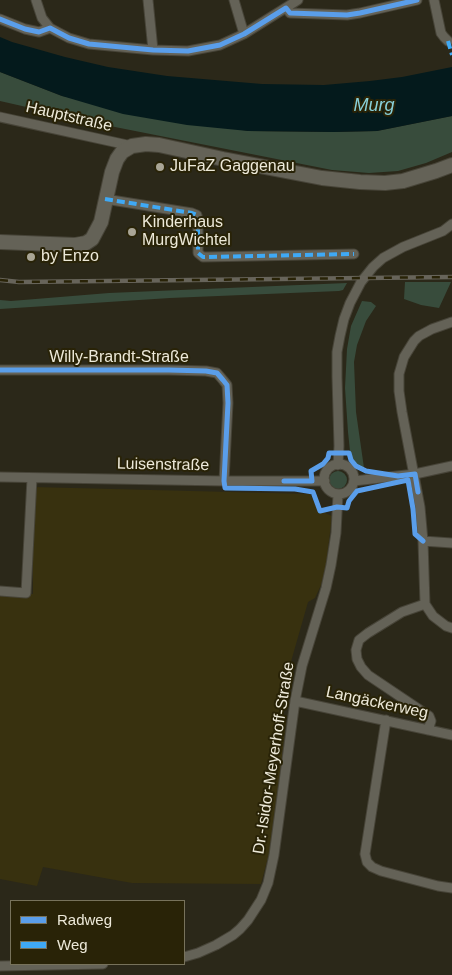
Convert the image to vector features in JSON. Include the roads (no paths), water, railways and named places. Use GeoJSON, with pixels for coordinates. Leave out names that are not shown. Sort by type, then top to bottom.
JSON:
{"type":"FeatureCollection","features":[{"type":"Feature","properties":{"kind":"street"},"geometry":{"type":"LineString","coordinates":[[36,0],[42,18],[50,28],[69,38],[90,44],[188,51],[215,47],[244,34],[298,0]]}},
{"type":"Feature","properties":{"kind":"street"},"geometry":{"type":"LineString","coordinates":[[148,0],[153,50]]}},
{"type":"Feature","properties":{"kind":"street"},"geometry":{"type":"LineString","coordinates":[[234,0],[244,34]]}},
{"type":"Feature","properties":{"kind":"street"},"geometry":{"type":"LineString","coordinates":[[286,8],[290,13],[347,15],[417,0]]}},
{"type":"Feature","properties":{"kind":"street"},"geometry":{"type":"LineString","coordinates":[[434,0],[442,33],[448,41]]}},
{"type":"Feature","properties":{"kind":"street"},"geometry":{"type":"LineString","coordinates":[[0,18],[24,29],[39,32],[50,28]]}},
{"type":"Feature","properties":{"kind":"street","name":"Hauptstraße"},"geometry":{"type":"LineString","coordinates":[[0,117],[132,146]]}},
{"type":"Feature","properties":{"kind":"street"},"geometry":{"type":"LineString","coordinates":[[0,242],[75,245],[86,243],[92,239],[97,232],[117,159],[122,152],[132,146],[159,145],[313,176],[360,182],[385,183],[402,180],[436,171],[452,164]]}},
{"type":"Feature","properties":{"kind":"street"},"geometry":{"type":"LineString","coordinates":[[105,199],[197,215],[198,253],[203,257],[354,254]]}},
{"type":"Feature","properties":{"kind":"street"},"geometry":{"type":"LineString","coordinates":[[338,465],[340,446],[337,352],[344,319],[350,303],[361,282],[383,258],[403,247],[443,231],[452,224]]}},
{"type":"Feature","properties":{"kind":"street"},"geometry":{"type":"LineString","coordinates":[[452,322],[419,336],[410,346],[404,357],[399,374],[402,412],[420,507],[425,604],[433,616],[446,626],[452,628]]}},
{"type":"Feature","properties":{"kind":"street","name":"Willy-Brandt-Straße"},"geometry":{"type":"LineString","coordinates":[[0,370],[169,370],[217,374],[227,385],[228,403],[224,481]]}},
{"type":"Feature","properties":{"kind":"street"},"geometry":{"type":"LineString","coordinates":[[338,465],[346,466],[354,476],[353,485],[349,491],[342,494],[329,490],[325,484],[328,470],[338,465]]}},
{"type":"Feature","properties":{"kind":"street"},"geometry":{"type":"LineString","coordinates":[[354,481],[415,474],[452,466]]}},
{"type":"Feature","properties":{"kind":"street","name":"Luisenstraße"},"geometry":{"type":"LineString","coordinates":[[0,477],[325,481]]}},
{"type":"Feature","properties":{"kind":"street"},"geometry":{"type":"LineString","coordinates":[[0,591],[26,593],[32,478]]}},
{"type":"Feature","properties":{"kind":"street","name":"Dr.-Isidor-Meyerhoff-Straße"},"geometry":{"type":"LineString","coordinates":[[185,957],[198,953],[233,934],[248,920],[268,882],[274,855],[295,701],[302,666],[326,588],[331,565],[336,533],[338,494]]}},
{"type":"Feature","properties":{"kind":"street"},"geometry":{"type":"LineString","coordinates":[[423,541],[452,543]]}},
{"type":"Feature","properties":{"kind":"street"},"geometry":{"type":"LineString","coordinates":[[425,604],[402,612],[368,633],[359,640],[356,650],[357,659],[368,675],[429,716],[428,730]]}},
{"type":"Feature","properties":{"kind":"street","name":"Langäckerweg"},"geometry":{"type":"LineString","coordinates":[[295,701],[452,736]]}},
{"type":"Feature","properties":{"kind":"street"},"geometry":{"type":"LineString","coordinates":[[386,720],[365,854],[367,862],[372,867],[381,871],[452,888]]}},
{"type":"Feature","properties":{"kind":"street"},"geometry":{"type":"LineString","coordinates":[[0,966],[52,965]]}},
{"type":"Feature","properties":{"kind":"water","name":"Murg"},"geometry":{"type":"Polygon","coordinates":[[[0,37],[65,57],[108,67],[167,76],[262,84],[324,85],[370,81],[452,67],[452,116],[377,131],[334,132],[248,131],[187,125],[123,114],[62,96],[0,72],[0,37]]]}},
{"type":"Feature","properties":{"kind":"railway"},"geometry":{"type":"LineString","coordinates":[[0,280],[19,282],[452,277]]}},
{"type":"Feature","properties":{"kind":"place","name":"JuFaZ Gaggenau"},"geometry":{"type":"Point","coordinates":[160,167]}},
{"type":"Feature","properties":{"kind":"place","name":"Kinderhaus MurgWichtel"},"geometry":{"type":"Point","coordinates":[132,232]}},
{"type":"Feature","properties":{"kind":"place","name":"by Enzo"},"geometry":{"type":"Point","coordinates":[31,257]}}]}
